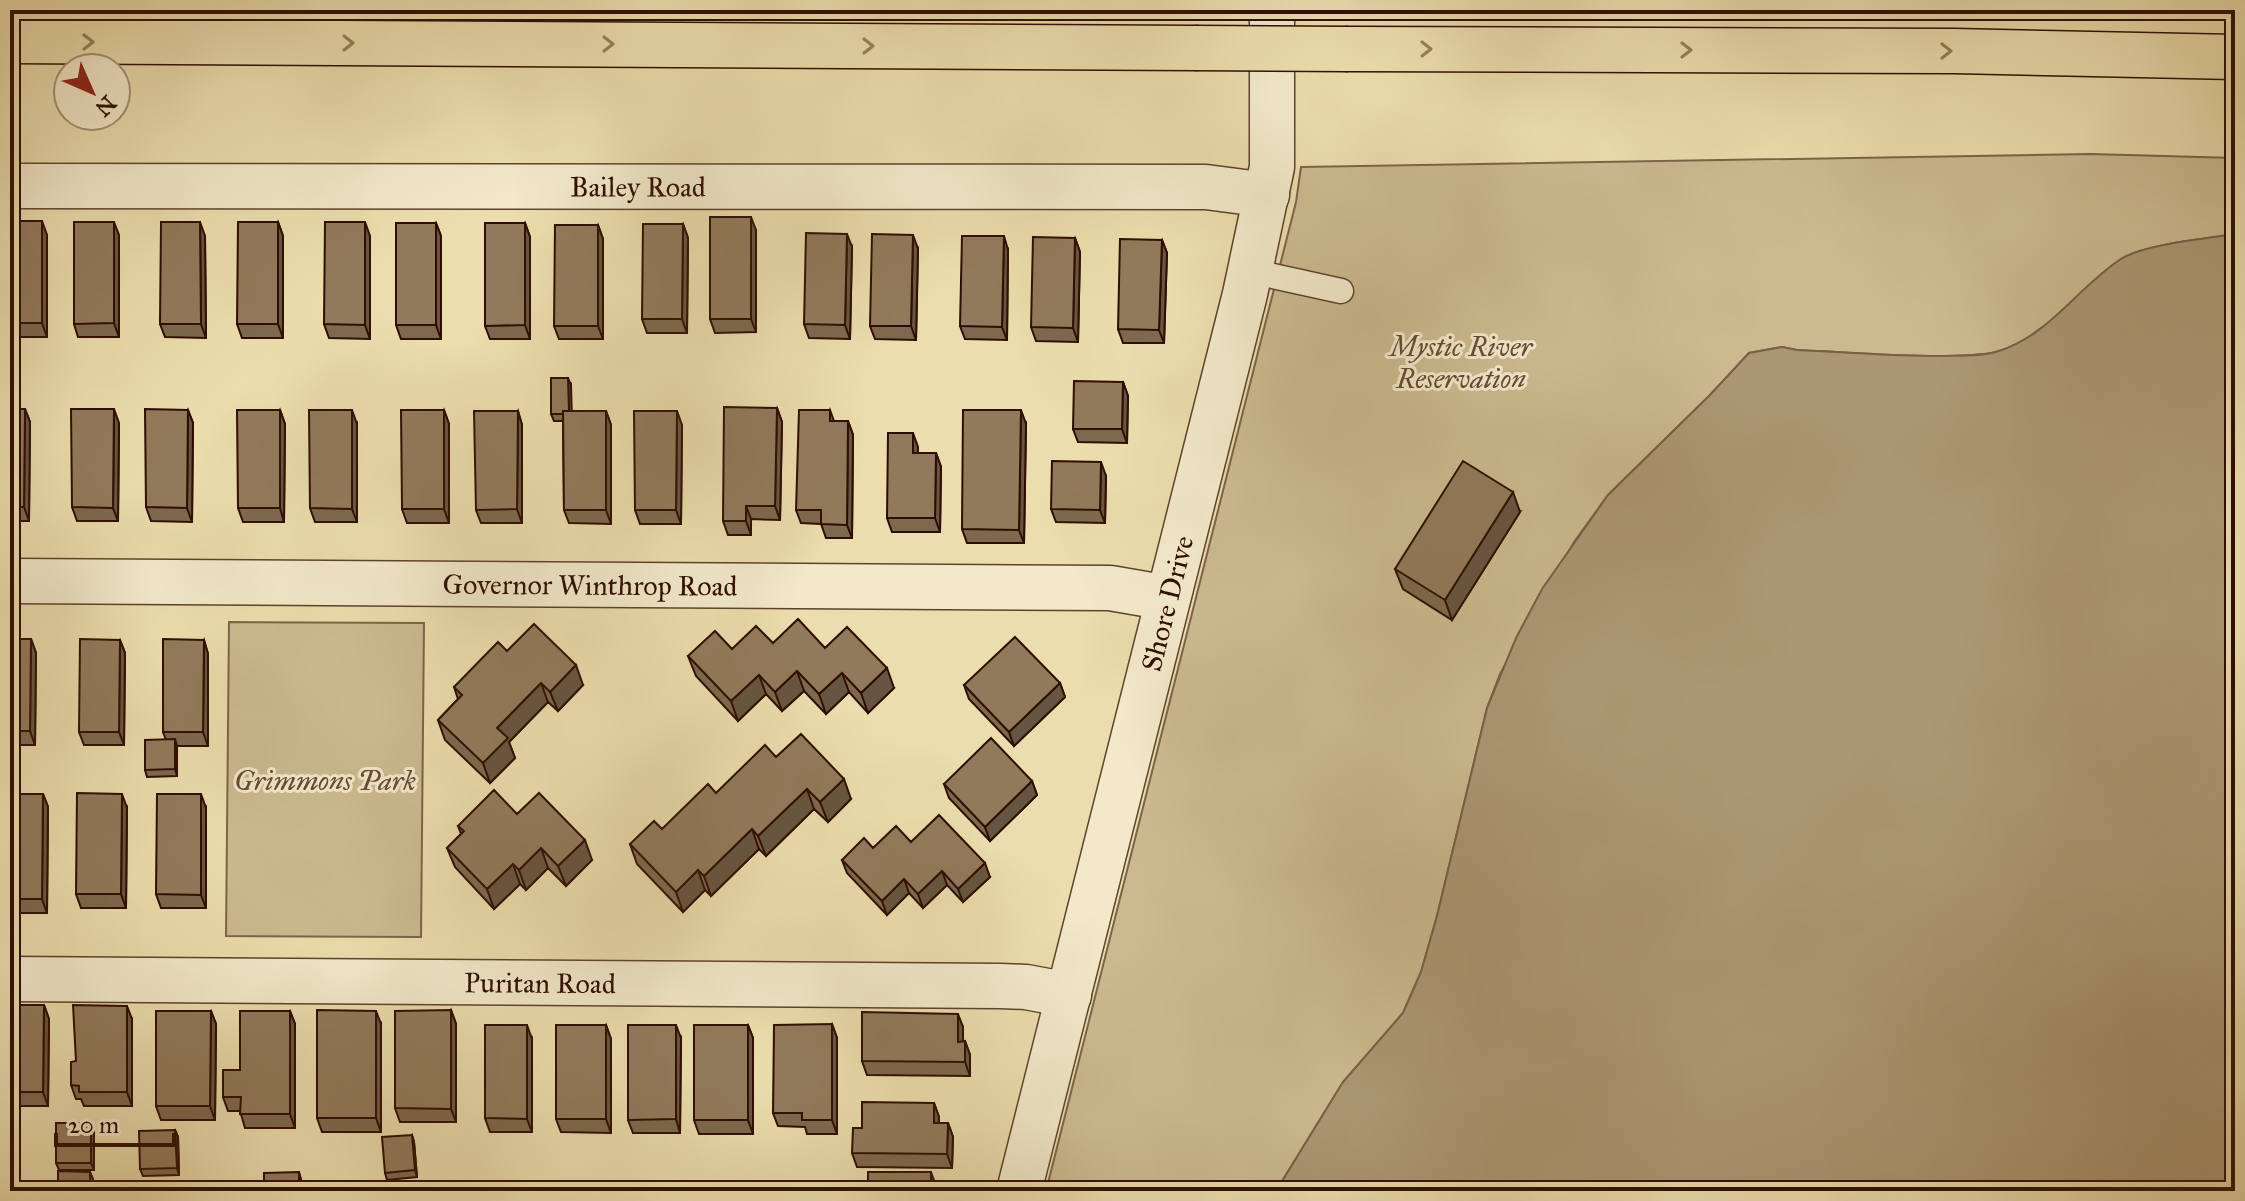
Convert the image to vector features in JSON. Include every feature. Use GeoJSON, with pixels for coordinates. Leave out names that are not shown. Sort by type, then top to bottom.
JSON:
{"type":"FeatureCollection","features":[{"type":"Feature","properties":{"kind":"highway"},"geometry":{"type":"LineString","coordinates":[[10,41],[1938,51],[2235,57]]}},
{"type":"Feature","properties":{"kind":"street","name":"Shore Drive"},"geometry":{"type":"LineString","coordinates":[[1019,1191],[1267,195],[1274,139],[1272,10]]}},
{"type":"Feature","properties":{"kind":"street","name":"Bailey Road"},"geometry":{"type":"LineString","coordinates":[[10,186],[1206,187],[1267,195]]}},
{"type":"Feature","properties":{"kind":"street","name":"Governor Winthrop Road"},"geometry":{"type":"LineString","coordinates":[[10,581],[1110,588],[1168,598]]}},
{"type":"Feature","properties":{"kind":"street","name":"Puritan Road"},"geometry":{"type":"LineString","coordinates":[[10,979],[1001,986],[1069,995]]}},
{"type":"Feature","properties":{"kind":"lane"},"geometry":{"type":"LineString","coordinates":[[1250,271],[1341,291]]}},
{"type":"Feature","properties":{"kind":"green space","name":"Mystic River Reservation"},"geometry":{"type":"Polygon","coordinates":[[[2091,154],[2235,158],[2235,234],[2160,246],[2121,259],[2034,333],[1992,353],[1903,355],[1782,347],[1749,353],[1608,495],[1574,542],[1500,674],[1487,708],[1437,916],[1421,972],[1403,1013],[1343,1082],[1276,1191],[1046,1191],[1296,202],[1301,167],[2091,154]]]}},
{"type":"Feature","properties":{"kind":"green space","name":"Grimmons Park"},"geometry":{"type":"Polygon","coordinates":[[[229,622],[424,623],[421,937],[226,936],[229,622]]]}},
{"type":"Feature","properties":{"kind":"shaded area"},"geometry":{"type":"Polygon","coordinates":[[[2235,234],[2235,1191],[1276,1191],[1343,1082],[1403,1013],[1421,972],[1437,916],[1487,708],[1516,638],[1542,589],[1608,495],[1749,353],[1782,347],[1938,356],[1992,353],[2034,333],[2121,259],[2160,246],[2235,234]]]}},
{"type":"Feature","properties":{"kind":"building"},"geometry":{"type":"Polygon","coordinates":[[[710,217],[751,217],[751,319],[710,319],[710,217]]]}},
{"type":"Feature","properties":{"kind":"building"},"geometry":{"type":"Polygon","coordinates":[[[10,221],[42,221],[42,323],[10,323],[10,221]]]}},
{"type":"Feature","properties":{"kind":"building"},"geometry":{"type":"Polygon","coordinates":[[[74,222],[114,222],[114,323],[74,324],[74,222]]]}},
{"type":"Feature","properties":{"kind":"building"},"geometry":{"type":"Polygon","coordinates":[[[161,222],[200,222],[201,324],[160,324],[161,222]]]}},
{"type":"Feature","properties":{"kind":"building"},"geometry":{"type":"Polygon","coordinates":[[[238,222],[278,222],[278,324],[237,324],[238,222]]]}},
{"type":"Feature","properties":{"kind":"building"},"geometry":{"type":"Polygon","coordinates":[[[325,222],[365,222],[365,325],[324,324],[325,222]]]}},
{"type":"Feature","properties":{"kind":"building"},"geometry":{"type":"Polygon","coordinates":[[[396,223],[436,223],[436,325],[396,325],[396,223]]]}},
{"type":"Feature","properties":{"kind":"building"},"geometry":{"type":"Polygon","coordinates":[[[485,223],[525,223],[525,325],[485,326],[485,223]]]}},
{"type":"Feature","properties":{"kind":"building"},"geometry":{"type":"Polygon","coordinates":[[[643,224],[683,224],[682,319],[642,319],[643,224]]]}},
{"type":"Feature","properties":{"kind":"building"},"geometry":{"type":"Polygon","coordinates":[[[555,225],[598,225],[598,326],[554,326],[555,225]]]}},
{"type":"Feature","properties":{"kind":"building"},"geometry":{"type":"Polygon","coordinates":[[[806,233],[847,234],[845,325],[804,324],[806,233]]]}},
{"type":"Feature","properties":{"kind":"building"},"geometry":{"type":"Polygon","coordinates":[[[872,234],[913,235],[911,326],[870,326],[872,234]]]}},
{"type":"Feature","properties":{"kind":"building"},"geometry":{"type":"Polygon","coordinates":[[[962,236],[1004,236],[1002,327],[960,326],[962,236]]]}},
{"type":"Feature","properties":{"kind":"building"},"geometry":{"type":"Polygon","coordinates":[[[1033,237],[1075,238],[1073,328],[1031,327],[1033,237]]]}},
{"type":"Feature","properties":{"kind":"building"},"geometry":{"type":"Polygon","coordinates":[[[1120,239],[1162,240],[1159,330],[1118,329],[1120,239]]]}},
{"type":"Feature","properties":{"kind":"building"},"geometry":{"type":"Polygon","coordinates":[[[551,378],[568,378],[569,411],[563,411],[563,414],[551,414],[551,378]]]}},
{"type":"Feature","properties":{"kind":"building"},"geometry":{"type":"Polygon","coordinates":[[[1074,381],[1123,382],[1122,429],[1073,429],[1074,381]]]}},
{"type":"Feature","properties":{"kind":"building"},"geometry":{"type":"Polygon","coordinates":[[[724,407],[777,408],[775,506],[746,506],[746,521],[723,521],[724,407]]]}},
{"type":"Feature","properties":{"kind":"building"},"geometry":{"type":"Polygon","coordinates":[[[10,409],[25,409],[24,507],[10,507],[10,409]]]}},
{"type":"Feature","properties":{"kind":"building"},"geometry":{"type":"Polygon","coordinates":[[[71,409],[114,409],[113,508],[72,507],[71,409]]]}},
{"type":"Feature","properties":{"kind":"building"},"geometry":{"type":"Polygon","coordinates":[[[145,409],[188,410],[187,508],[146,507],[145,409]]]}},
{"type":"Feature","properties":{"kind":"building"},"geometry":{"type":"Polygon","coordinates":[[[237,410],[280,410],[280,508],[238,508],[237,410]]]}},
{"type":"Feature","properties":{"kind":"building"},"geometry":{"type":"Polygon","coordinates":[[[309,410],[352,410],[352,509],[310,508],[309,410]]]}},
{"type":"Feature","properties":{"kind":"building"},"geometry":{"type":"Polygon","coordinates":[[[401,410],[444,410],[444,509],[402,509],[401,410]]]}},
{"type":"Feature","properties":{"kind":"building"},"geometry":{"type":"Polygon","coordinates":[[[799,410],[830,410],[830,421],[848,421],[847,525],[821,524],[821,510],[796,510],[799,410]]]}},
{"type":"Feature","properties":{"kind":"building"},"geometry":{"type":"Polygon","coordinates":[[[963,410],[1021,410],[1019,530],[962,529],[963,410]]]}},
{"type":"Feature","properties":{"kind":"building"},"geometry":{"type":"Polygon","coordinates":[[[474,411],[518,411],[517,509],[476,510],[474,411]]]}},
{"type":"Feature","properties":{"kind":"building"},"geometry":{"type":"Polygon","coordinates":[[[563,411],[606,411],[606,510],[564,510],[563,411]]]}},
{"type":"Feature","properties":{"kind":"building"},"geometry":{"type":"Polygon","coordinates":[[[634,411],[677,411],[676,510],[635,510],[634,411]]]}},
{"type":"Feature","properties":{"kind":"building"},"geometry":{"type":"Polygon","coordinates":[[[888,433],[913,433],[913,453],[936,453],[935,518],[887,518],[888,433]]]}},
{"type":"Feature","properties":{"kind":"building"},"geometry":{"type":"Polygon","coordinates":[[[1052,461],[1101,462],[1100,510],[1051,509],[1052,461]]]}},
{"type":"Feature","properties":{"kind":"building"},"geometry":{"type":"Polygon","coordinates":[[[1463,461],[1513,492],[1445,600],[1395,569],[1463,461]]]}},
{"type":"Feature","properties":{"kind":"building"},"geometry":{"type":"Polygon","coordinates":[[[798,619],[825,648],[847,627],[887,668],[861,693],[842,673],[819,694],[797,671],[775,692],[759,675],[731,701],[688,656],[715,631],[732,649],[756,626],[773,643],[798,619]]]}},
{"type":"Feature","properties":{"kind":"building"},"geometry":{"type":"Polygon","coordinates":[[[534,624],[576,665],[550,692],[541,683],[497,728],[508,738],[483,763],[438,720],[462,695],[454,687],[498,642],[507,651],[534,624]]]}},
{"type":"Feature","properties":{"kind":"building"},"geometry":{"type":"Polygon","coordinates":[[[1015,637],[1060,683],[1009,732],[964,685],[1015,637]]]}},
{"type":"Feature","properties":{"kind":"building"},"geometry":{"type":"Polygon","coordinates":[[[10,639],[31,639],[30,731],[10,731],[10,639]]]}},
{"type":"Feature","properties":{"kind":"building"},"geometry":{"type":"Polygon","coordinates":[[[80,639],[120,640],[119,732],[79,732],[80,639]]]}},
{"type":"Feature","properties":{"kind":"building"},"geometry":{"type":"Polygon","coordinates":[[[163,639],[204,640],[203,732],[163,732],[163,639]]]}},
{"type":"Feature","properties":{"kind":"building"},"geometry":{"type":"Polygon","coordinates":[[[801,734],[844,779],[820,802],[807,789],[758,836],[752,829],[704,876],[698,870],[676,892],[630,844],[654,821],[662,829],[708,784],[716,793],[765,745],[776,757],[801,734]]]}},
{"type":"Feature","properties":{"kind":"building"},"geometry":{"type":"Polygon","coordinates":[[[991,738],[1032,781],[985,827],[944,784],[991,738]]]}},
{"type":"Feature","properties":{"kind":"building"},"geometry":{"type":"Polygon","coordinates":[[[175,739],[175,769],[145,770],[145,740],[175,739]]]}},
{"type":"Feature","properties":{"kind":"building"},"geometry":{"type":"Polygon","coordinates":[[[494,790],[517,814],[539,793],[585,840],[558,866],[541,848],[519,870],[513,864],[487,889],[447,848],[464,831],[458,826],[494,790]]]}},
{"type":"Feature","properties":{"kind":"building"},"geometry":{"type":"Polygon","coordinates":[[[77,793],[122,794],[121,894],[76,894],[77,793]]]}},
{"type":"Feature","properties":{"kind":"building"},"geometry":{"type":"Polygon","coordinates":[[[10,794],[43,794],[42,899],[10,899],[10,794]]]}},
{"type":"Feature","properties":{"kind":"building"},"geometry":{"type":"Polygon","coordinates":[[[157,794],[201,794],[201,895],[156,894],[157,794]]]}},
{"type":"Feature","properties":{"kind":"building"},"geometry":{"type":"Polygon","coordinates":[[[939,815],[985,863],[958,889],[942,871],[918,894],[904,879],[882,901],[842,860],[864,838],[873,848],[896,826],[911,842],[939,815]]]}},
{"type":"Feature","properties":{"kind":"building"},"geometry":{"type":"Polygon","coordinates":[[[10,1005],[44,1005],[43,1092],[10,1092],[10,1005]]]}},
{"type":"Feature","properties":{"kind":"building"},"geometry":{"type":"Polygon","coordinates":[[[73,1005],[127,1006],[127,1092],[79,1092],[79,1086],[71,1085],[71,1062],[76,1061],[73,1005]]]}},
{"type":"Feature","properties":{"kind":"building"},"geometry":{"type":"Polygon","coordinates":[[[317,1010],[376,1011],[376,1118],[317,1118],[317,1010]]]}},
{"type":"Feature","properties":{"kind":"building"},"geometry":{"type":"Polygon","coordinates":[[[451,1010],[451,1109],[395,1108],[395,1011],[451,1010]]]}},
{"type":"Feature","properties":{"kind":"building"},"geometry":{"type":"Polygon","coordinates":[[[156,1011],[211,1011],[210,1106],[156,1106],[156,1011]]]}},
{"type":"Feature","properties":{"kind":"building"},"geometry":{"type":"Polygon","coordinates":[[[240,1011],[290,1011],[290,1114],[240,1114],[241,1097],[223,1097],[223,1070],[240,1070],[240,1011]]]}},
{"type":"Feature","properties":{"kind":"building"},"geometry":{"type":"Polygon","coordinates":[[[862,1012],[958,1014],[958,1042],[965,1041],[965,1062],[862,1061],[862,1012]]]}},
{"type":"Feature","properties":{"kind":"building"},"geometry":{"type":"Polygon","coordinates":[[[832,1024],[832,1120],[802,1120],[802,1113],[773,1113],[774,1025],[832,1024]]]}},
{"type":"Feature","properties":{"kind":"building"},"geometry":{"type":"Polygon","coordinates":[[[485,1025],[527,1025],[527,1119],[485,1118],[485,1025]]]}},
{"type":"Feature","properties":{"kind":"building"},"geometry":{"type":"Polygon","coordinates":[[[556,1025],[606,1025],[606,1119],[556,1119],[556,1025]]]}},
{"type":"Feature","properties":{"kind":"building"},"geometry":{"type":"Polygon","coordinates":[[[628,1025],[676,1025],[676,1119],[628,1120],[628,1025]]]}},
{"type":"Feature","properties":{"kind":"building"},"geometry":{"type":"Polygon","coordinates":[[[694,1025],[748,1025],[748,1120],[694,1120],[694,1025]]]}},
{"type":"Feature","properties":{"kind":"building"},"geometry":{"type":"Polygon","coordinates":[[[862,1102],[934,1103],[934,1123],[948,1123],[947,1154],[852,1153],[853,1128],[862,1128],[862,1102]]]}},
{"type":"Feature","properties":{"kind":"building"},"geometry":{"type":"Polygon","coordinates":[[[10,1123],[14,1123],[14,1163],[10,1163],[10,1123]]]}},
{"type":"Feature","properties":{"kind":"building"},"geometry":{"type":"Polygon","coordinates":[[[56,1123],[91,1123],[91,1163],[56,1163],[56,1123]]]}},
{"type":"Feature","properties":{"kind":"building"},"geometry":{"type":"Polygon","coordinates":[[[175,1130],[177,1168],[140,1169],[139,1131],[175,1130]]]}},
{"type":"Feature","properties":{"kind":"building"},"geometry":{"type":"Polygon","coordinates":[[[412,1135],[415,1170],[385,1173],[382,1137],[412,1135]]]}},
{"type":"Feature","properties":{"kind":"building"},"geometry":{"type":"Polygon","coordinates":[[[58,1171],[90,1172],[90,1191],[58,1191],[58,1171]]]}},
{"type":"Feature","properties":{"kind":"building"},"geometry":{"type":"Polygon","coordinates":[[[299,1172],[299,1191],[264,1191],[264,1173],[299,1172]]]}},
{"type":"Feature","properties":{"kind":"building"},"geometry":{"type":"Polygon","coordinates":[[[868,1172],[931,1172],[931,1191],[868,1191],[868,1172]]]}}]}
